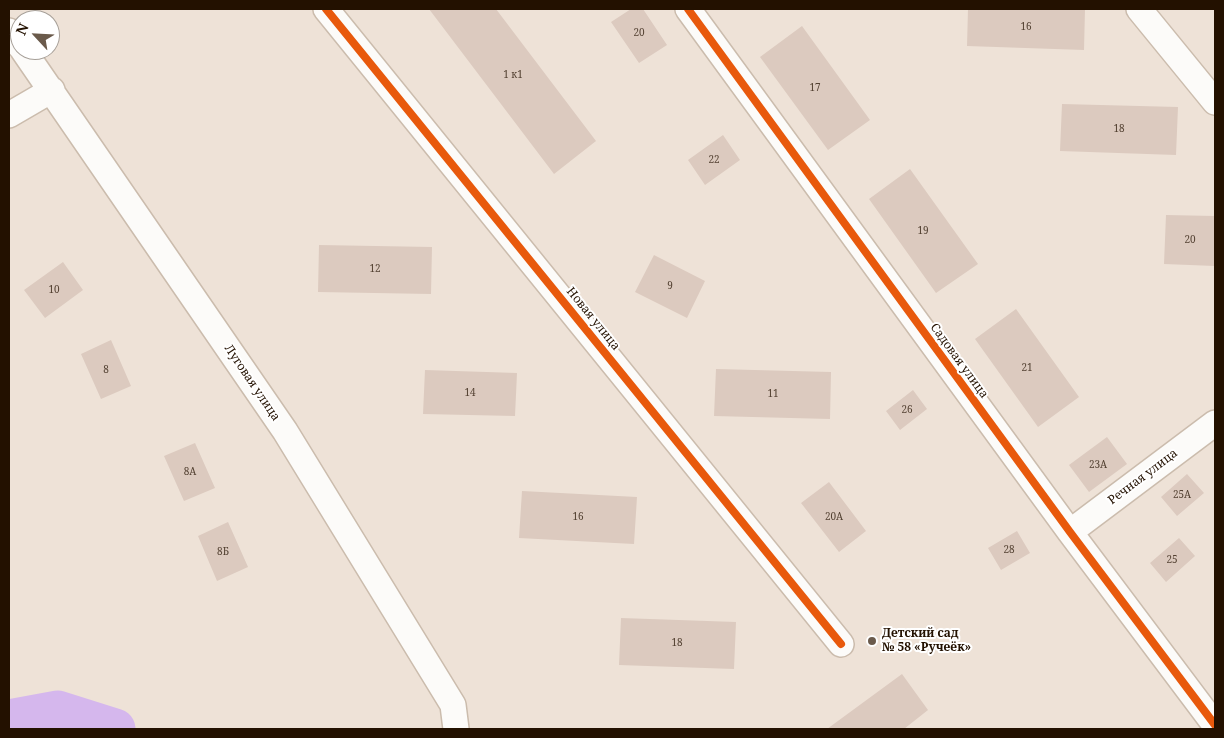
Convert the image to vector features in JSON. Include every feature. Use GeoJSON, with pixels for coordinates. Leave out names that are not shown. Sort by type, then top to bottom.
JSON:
{"type":"FeatureCollection","features":[{"type":"Feature","properties":{"kind":"street","name":"Новая улица"},"geometry":{"type":"LineString","coordinates":[[326,9],[842,644]]}},
{"type":"Feature","properties":{"kind":"street","name":"Садовая улица"},"geometry":{"type":"LineString","coordinates":[[688,9],[1070,532],[1215,725]]}},
{"type":"Feature","properties":{"kind":"street"},"geometry":{"type":"LineString","coordinates":[[1139,9],[1215,102]]}},
{"type":"Feature","properties":{"kind":"street","name":"Луговая улица"},"geometry":{"type":"LineString","coordinates":[[30,60],[285,430],[453,705],[456,729]]}},
{"type":"Feature","properties":{"kind":"street"},"geometry":{"type":"LineString","coordinates":[[9,114],[52,90]]}},
{"type":"Feature","properties":{"kind":"street","name":"Речная улица"},"geometry":{"type":"LineString","coordinates":[[1070,532],[1215,423]]}},
{"type":"Feature","properties":{"kind":"building"},"geometry":{"type":"Polygon","coordinates":[[[429,9],[496,9],[596,141],[554,174],[429,9]]]}},
{"type":"Feature","properties":{"kind":"building"},"geometry":{"type":"Polygon","coordinates":[[[631,9],[643,9],[667,45],[639,63],[611,22],[631,9]]]}},
{"type":"Feature","properties":{"kind":"building"},"geometry":{"type":"Polygon","coordinates":[[[968,9],[1085,9],[1084,50],[967,46],[968,9]]]}},
{"type":"Feature","properties":{"kind":"building"},"geometry":{"type":"Polygon","coordinates":[[[802,26],[870,120],[828,150],[760,57],[802,26]]]}},
{"type":"Feature","properties":{"kind":"building"},"geometry":{"type":"Polygon","coordinates":[[[1062,104],[1178,107],[1176,155],[1060,151],[1062,104]]]}},
{"type":"Feature","properties":{"kind":"building"},"geometry":{"type":"Polygon","coordinates":[[[723,135],[740,160],[705,185],[688,160],[723,135]]]}},
{"type":"Feature","properties":{"kind":"building"},"geometry":{"type":"Polygon","coordinates":[[[910,169],[978,264],[936,293],[869,199],[910,169]]]}},
{"type":"Feature","properties":{"kind":"building"},"geometry":{"type":"Polygon","coordinates":[[[1166,215],[1215,216],[1215,266],[1164,264],[1166,215]]]}},
{"type":"Feature","properties":{"kind":"building"},"geometry":{"type":"Polygon","coordinates":[[[319,245],[432,247],[431,294],[318,292],[319,245]]]}},
{"type":"Feature","properties":{"kind":"building"},"geometry":{"type":"Polygon","coordinates":[[[654,255],[705,281],[687,318],[635,292],[654,255]]]}},
{"type":"Feature","properties":{"kind":"building"},"geometry":{"type":"Polygon","coordinates":[[[63,262],[83,290],[45,318],[24,290],[63,262]]]}},
{"type":"Feature","properties":{"kind":"building"},"geometry":{"type":"Polygon","coordinates":[[[1016,309],[1079,397],[1038,427],[975,339],[1016,309]]]}},
{"type":"Feature","properties":{"kind":"building"},"geometry":{"type":"Polygon","coordinates":[[[111,340],[131,386],[101,399],[81,354],[111,340]]]}},
{"type":"Feature","properties":{"kind":"building"},"geometry":{"type":"Polygon","coordinates":[[[716,369],[831,372],[830,419],[714,416],[716,369]]]}},
{"type":"Feature","properties":{"kind":"building"},"geometry":{"type":"Polygon","coordinates":[[[425,370],[517,373],[515,416],[423,414],[425,370]]]}},
{"type":"Feature","properties":{"kind":"building"},"geometry":{"type":"Polygon","coordinates":[[[913,390],[927,409],[900,430],[886,411],[913,390]]]}},
{"type":"Feature","properties":{"kind":"building"},"geometry":{"type":"Polygon","coordinates":[[[1107,437],[1127,464],[1089,492],[1069,465],[1107,437]]]}},
{"type":"Feature","properties":{"kind":"building"},"geometry":{"type":"Polygon","coordinates":[[[195,443],[215,488],[184,501],[164,456],[195,443]]]}},
{"type":"Feature","properties":{"kind":"building"},"geometry":{"type":"Polygon","coordinates":[[[1187,474],[1204,493],[1177,516],[1161,497],[1187,474]]]}},
{"type":"Feature","properties":{"kind":"building"},"geometry":{"type":"Polygon","coordinates":[[[829,482],[866,531],[839,552],[801,503],[829,482]]]}},
{"type":"Feature","properties":{"kind":"building"},"geometry":{"type":"Polygon","coordinates":[[[522,491],[637,497],[634,544],[519,538],[522,491]]]}},
{"type":"Feature","properties":{"kind":"building"},"geometry":{"type":"Polygon","coordinates":[[[228,522],[248,567],[217,581],[198,536],[228,522]]]}},
{"type":"Feature","properties":{"kind":"building"},"geometry":{"type":"Polygon","coordinates":[[[1017,531],[1030,553],[1001,570],[988,548],[1017,531]]]}},
{"type":"Feature","properties":{"kind":"building"},"geometry":{"type":"Polygon","coordinates":[[[1179,538],[1195,556],[1166,582],[1150,563],[1179,538]]]}},
{"type":"Feature","properties":{"kind":"building"},"geometry":{"type":"Polygon","coordinates":[[[621,618],[736,622],[734,669],[619,665],[621,618]]]}},
{"type":"Feature","properties":{"kind":"building"},"geometry":{"type":"Polygon","coordinates":[[[902,674],[928,710],[904,729],[827,729],[902,674]]]}},
{"type":"Feature","properties":{"kind":"waterway"},"geometry":{"type":"LineString","coordinates":[[9,720],[58,711],[115,729]]}},
{"type":"Feature","properties":{"kind":"cycle path"},"geometry":{"type":"LineString","coordinates":[[326,9],[841,644]]}},
{"type":"Feature","properties":{"kind":"cycle path"},"geometry":{"type":"LineString","coordinates":[[688,9],[1070,532],[1215,725]]}},
{"type":"Feature","properties":{"kind":"place","name":"Детский сад № 58 «Ручеёк»"},"geometry":{"type":"Point","coordinates":[872,641]}}]}
